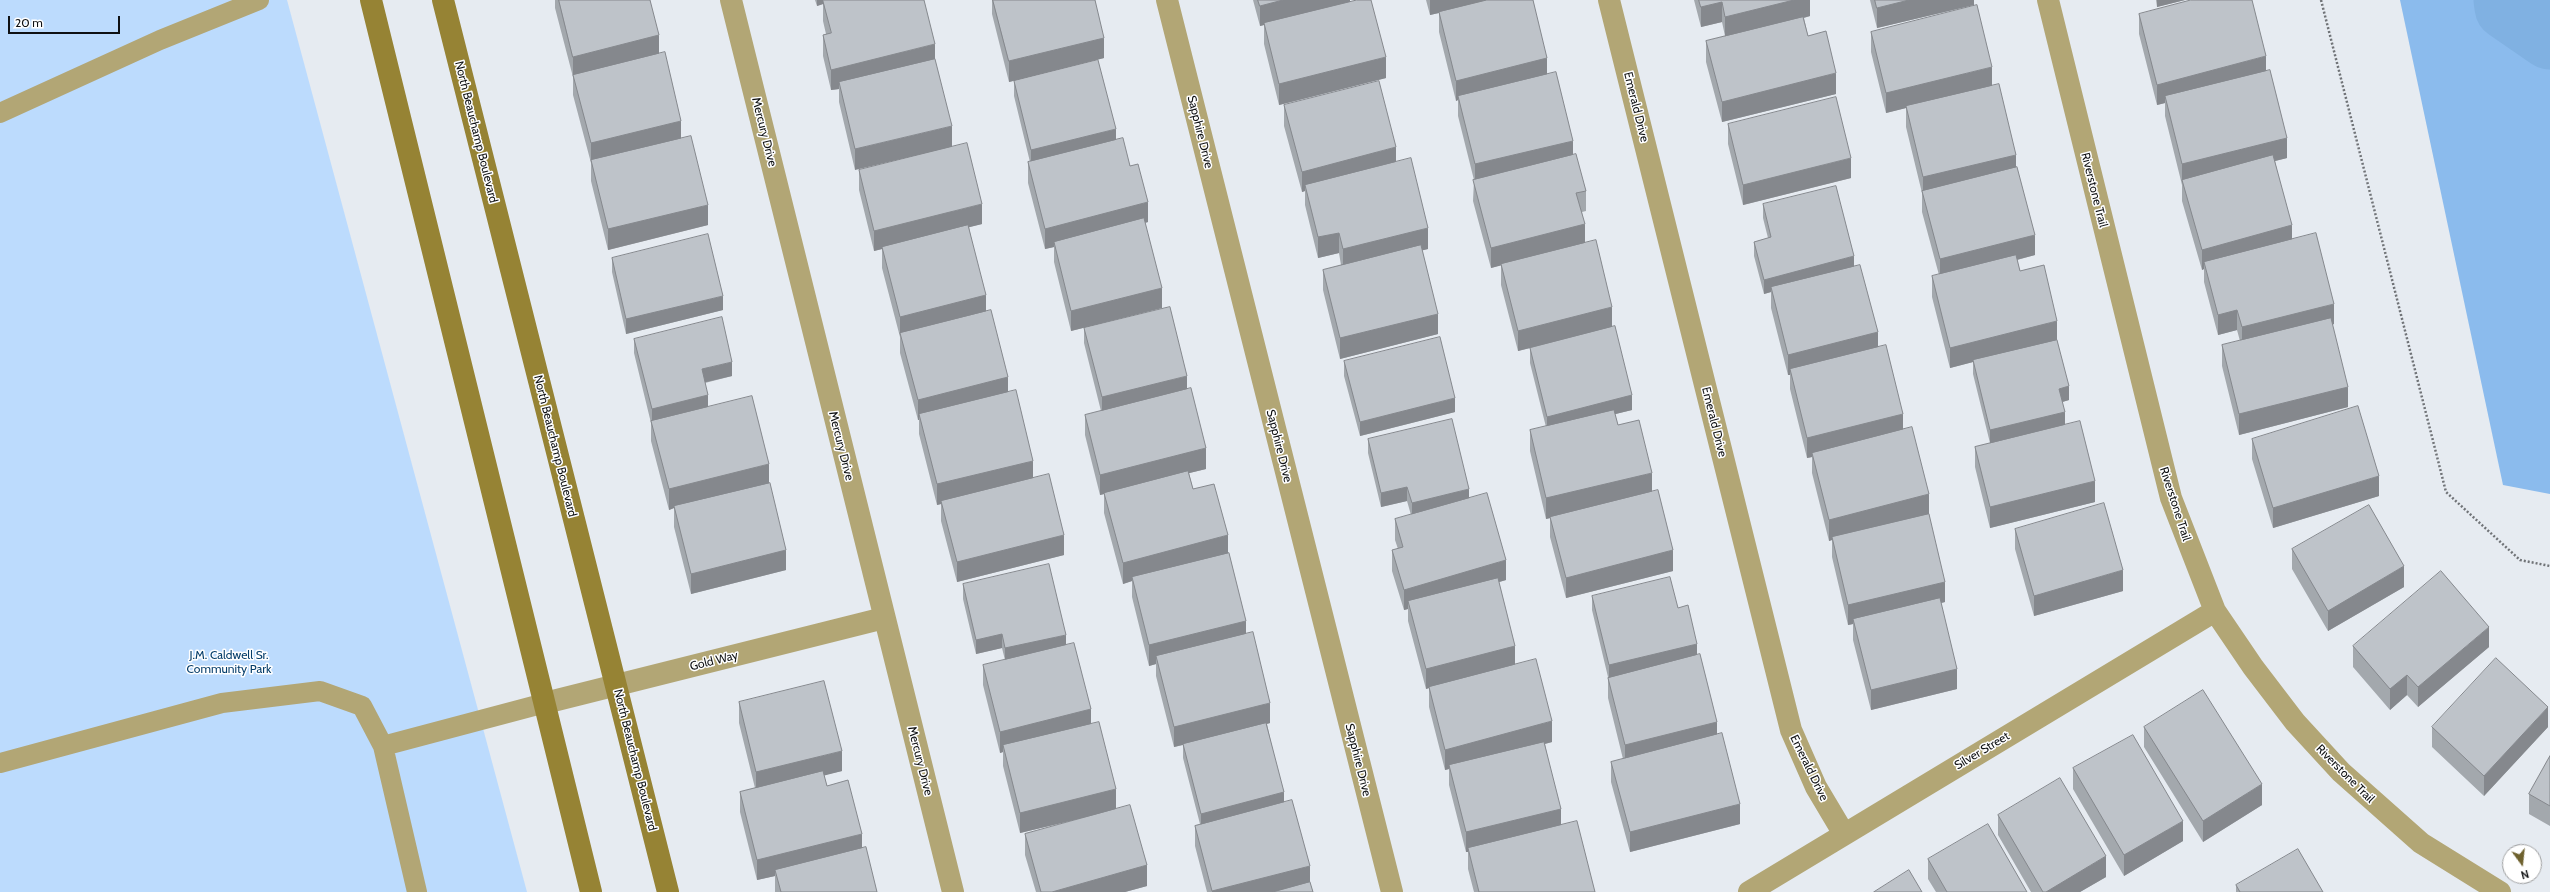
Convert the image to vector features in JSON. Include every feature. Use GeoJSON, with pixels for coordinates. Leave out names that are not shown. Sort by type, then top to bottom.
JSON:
{"type":"FeatureCollection","features":[{"type":"Feature","properties":{"kind":"street"},"geometry":{"type":"LineString","coordinates":[[372,0],[591,892]]}},
{"type":"Feature","properties":{"kind":"street","name":"North Beauchamp Boulevard"},"geometry":{"type":"LineString","coordinates":[[443,0],[668,892]]}},
{"type":"Feature","properties":{"kind":"street","name":"Mercury Drive"},"geometry":{"type":"LineString","coordinates":[[731,0],[953,892]]}},
{"type":"Feature","properties":{"kind":"street","name":"Sapphire Drive"},"geometry":{"type":"LineString","coordinates":[[1166,0],[1392,892]]}},
{"type":"Feature","properties":{"kind":"street","name":"Emerald Drive"},"geometry":{"type":"LineString","coordinates":[[1609,0],[1791,730],[1816,787],[1844,834]]}},
{"type":"Feature","properties":{"kind":"street","name":"Riverstone Trail"},"geometry":{"type":"LineString","coordinates":[[2048,0],[2171,498],[2215,611],[2253,667],[2295,722],[2341,772],[2421,843],[2476,886],[2500,892]]}},
{"type":"Feature","properties":{"kind":"street","name":"Silver Street"},"geometry":{"type":"LineString","coordinates":[[1749,892],[2215,611]]}},
{"type":"Feature","properties":{"kind":"street","name":"Gold Way"},"geometry":{"type":"LineString","coordinates":[[544,703],[884,618]]}},
{"type":"Feature","properties":{"kind":"lane"},"geometry":{"type":"LineString","coordinates":[[0,113],[160,40],[259,0]]}},
{"type":"Feature","properties":{"kind":"lane"},"geometry":{"type":"LineString","coordinates":[[0,763],[222,703],[320,691],[362,706],[383,746],[418,892]]}},
{"type":"Feature","properties":{"kind":"lane"},"geometry":{"type":"LineString","coordinates":[[383,746],[544,703]]}},
{"type":"Feature","properties":{"kind":"path"},"geometry":{"type":"LineString","coordinates":[[2321,0],[2446,492],[2520,560],[2550,566]]}},
{"type":"Feature","properties":{"kind":"green space","name":"J.M. Caldwell Sr. Community Park"},"geometry":{"type":"Polygon","coordinates":[[[0,0],[287,0],[527,892],[0,892],[0,0]]]}},
{"type":"Feature","properties":{"kind":"shaded area"},"geometry":{"type":"Polygon","coordinates":[[[2400,0],[2550,0],[2550,494],[2503,485],[2400,0]]]}},
{"type":"Feature","properties":{"kind":"building"},"geometry":{"type":"Polygon","coordinates":[[[559,0],[650,0],[659,35],[573,57],[559,0]]]}},
{"type":"Feature","properties":{"kind":"building"},"geometry":{"type":"Polygon","coordinates":[[[823,0],[924,0],[935,44],[831,70],[823,35],[831,33],[823,0]]]}},
{"type":"Feature","properties":{"kind":"building"},"geometry":{"type":"Polygon","coordinates":[[[993,0],[1095,0],[1104,38],[1009,61],[993,0]]]}},
{"type":"Feature","properties":{"kind":"building"},"geometry":{"type":"Polygon","coordinates":[[[1258,0],[1283,0],[1260,6],[1258,0]]]}},
{"type":"Feature","properties":{"kind":"building"},"geometry":{"type":"Polygon","coordinates":[[[1357,0],[1371,0],[1386,57],[1279,84],[1264,23],[1357,0]]]}},
{"type":"Feature","properties":{"kind":"building"},"geometry":{"type":"Polygon","coordinates":[[[1487,0],[1533,0],[1547,58],[1456,81],[1439,12],[1487,0]]]}},
{"type":"Feature","properties":{"kind":"building"},"geometry":{"type":"Polygon","coordinates":[[[1699,0],[1794,0],[1725,17],[1722,2],[1701,7],[1699,0]]]}},
{"type":"Feature","properties":{"kind":"building"},"geometry":{"type":"Polygon","coordinates":[[[1875,0],[1909,0],[1877,8],[1875,0]]]}},
{"type":"Feature","properties":{"kind":"building"},"geometry":{"type":"Polygon","coordinates":[[[2191,0],[2252,0],[2266,56],[2157,85],[2139,14],[2191,0]]]}},
{"type":"Feature","properties":{"kind":"building"},"geometry":{"type":"Polygon","coordinates":[[[1977,5],[1992,67],[1886,93],[1871,32],[1977,5]]]}},
{"type":"Feature","properties":{"kind":"building"},"geometry":{"type":"Polygon","coordinates":[[[1803,17],[1808,36],[1826,31],[1836,73],[1722,102],[1706,41],[1803,17]]]}},
{"type":"Feature","properties":{"kind":"building"},"geometry":{"type":"Polygon","coordinates":[[[665,52],[681,121],[591,143],[573,75],[665,52]]]}},
{"type":"Feature","properties":{"kind":"building"},"geometry":{"type":"Polygon","coordinates":[[[935,59],[952,126],[855,149],[839,82],[935,59]]]}},
{"type":"Feature","properties":{"kind":"building"},"geometry":{"type":"Polygon","coordinates":[[[1098,60],[1116,129],[1031,150],[1014,81],[1098,60]]]}},
{"type":"Feature","properties":{"kind":"building"},"geometry":{"type":"Polygon","coordinates":[[[2270,70],[2287,138],[2182,164],[2165,96],[2270,70]]]}},
{"type":"Feature","properties":{"kind":"building"},"geometry":{"type":"Polygon","coordinates":[[[1556,72],[1573,141],[1475,164],[1458,96],[1556,72]]]}},
{"type":"Feature","properties":{"kind":"building"},"geometry":{"type":"Polygon","coordinates":[[[1379,81],[1396,147],[1302,172],[1284,105],[1379,81]]]}},
{"type":"Feature","properties":{"kind":"building"},"geometry":{"type":"Polygon","coordinates":[[[1999,84],[2016,155],[1923,177],[1906,106],[1999,84]]]}},
{"type":"Feature","properties":{"kind":"building"},"geometry":{"type":"Polygon","coordinates":[[[1836,97],[1851,158],[1743,185],[1728,124],[1836,97]]]}},
{"type":"Feature","properties":{"kind":"building"},"geometry":{"type":"Polygon","coordinates":[[[691,136],[708,205],[608,229],[591,160],[691,136]]]}},
{"type":"Feature","properties":{"kind":"building"},"geometry":{"type":"Polygon","coordinates":[[[1123,138],[1130,166],[1138,164],[1148,202],[1045,229],[1028,162],[1123,138]]]}},
{"type":"Feature","properties":{"kind":"building"},"geometry":{"type":"Polygon","coordinates":[[[967,143],[982,204],[874,231],[859,170],[967,143]]]}},
{"type":"Feature","properties":{"kind":"building"},"geometry":{"type":"Polygon","coordinates":[[[1576,154],[1586,191],[1576,193],[1585,224],[1491,248],[1473,180],[1576,154]]]}},
{"type":"Feature","properties":{"kind":"building"},"geometry":{"type":"Polygon","coordinates":[[[2273,155],[2292,225],[2202,250],[2182,180],[2273,155]]]}},
{"type":"Feature","properties":{"kind":"building"},"geometry":{"type":"Polygon","coordinates":[[[1411,158],[1428,228],[1343,249],[1339,233],[1318,237],[1305,185],[1411,158]]]}},
{"type":"Feature","properties":{"kind":"building"},"geometry":{"type":"Polygon","coordinates":[[[2017,167],[2035,235],[1940,259],[1922,191],[2017,167]]]}},
{"type":"Feature","properties":{"kind":"building"},"geometry":{"type":"Polygon","coordinates":[[[1836,186],[1854,256],[1764,280],[1754,242],[1771,237],[1763,204],[1836,186]]]}},
{"type":"Feature","properties":{"kind":"building"},"geometry":{"type":"Polygon","coordinates":[[[1144,218],[1162,288],[1071,311],[1054,242],[1144,218]]]}},
{"type":"Feature","properties":{"kind":"building"},"geometry":{"type":"Polygon","coordinates":[[[968,225],[986,295],[900,317],[882,247],[968,225]]]}},
{"type":"Feature","properties":{"kind":"building"},"geometry":{"type":"Polygon","coordinates":[[[2316,233],[2334,304],[2242,327],[2237,310],[2218,315],[2204,262],[2316,233]]]}},
{"type":"Feature","properties":{"kind":"building"},"geometry":{"type":"Polygon","coordinates":[[[708,234],[723,296],[626,319],[612,258],[708,234]]]}},
{"type":"Feature","properties":{"kind":"building"},"geometry":{"type":"Polygon","coordinates":[[[1596,240],[1612,307],[1518,331],[1501,264],[1596,240]]]}},
{"type":"Feature","properties":{"kind":"building"},"geometry":{"type":"Polygon","coordinates":[[[1421,245],[1438,314],[1340,338],[1323,270],[1421,245]]]}},
{"type":"Feature","properties":{"kind":"building"},"geometry":{"type":"Polygon","coordinates":[[[2016,255],[2020,271],[2044,265],[2057,321],[1950,348],[1932,276],[2016,255]]]}},
{"type":"Feature","properties":{"kind":"building"},"geometry":{"type":"Polygon","coordinates":[[[1860,265],[1878,332],[1788,355],[1771,287],[1860,265]]]}},
{"type":"Feature","properties":{"kind":"building"},"geometry":{"type":"Polygon","coordinates":[[[1170,307],[1187,376],[1102,397],[1084,328],[1170,307]]]}},
{"type":"Feature","properties":{"kind":"building"},"geometry":{"type":"Polygon","coordinates":[[[991,310],[1008,377],[918,400],[900,333],[991,310]]]}},
{"type":"Feature","properties":{"kind":"building"},"geometry":{"type":"Polygon","coordinates":[[[722,317],[732,362],[702,369],[708,395],[652,409],[634,339],[722,317]]]}},
{"type":"Feature","properties":{"kind":"building"},"geometry":{"type":"Polygon","coordinates":[[[2331,318],[2348,387],[2239,414],[2222,345],[2331,318]]]}},
{"type":"Feature","properties":{"kind":"building"},"geometry":{"type":"Polygon","coordinates":[[[1615,326],[1632,395],[1547,417],[1530,348],[1615,326]]]}},
{"type":"Feature","properties":{"kind":"building"},"geometry":{"type":"Polygon","coordinates":[[[1440,337],[1455,398],[1360,422],[1344,361],[1440,337]]]}},
{"type":"Feature","properties":{"kind":"building"},"geometry":{"type":"Polygon","coordinates":[[[2057,340],[2069,386],[2059,389],[2065,412],[1990,430],[1973,360],[2057,340]]]}},
{"type":"Feature","properties":{"kind":"building"},"geometry":{"type":"Polygon","coordinates":[[[1886,345],[1903,414],[1807,438],[1790,369],[1886,345]]]}},
{"type":"Feature","properties":{"kind":"building"},"geometry":{"type":"Polygon","coordinates":[[[1191,388],[1206,448],[1100,475],[1085,415],[1191,388]]]}},
{"type":"Feature","properties":{"kind":"building"},"geometry":{"type":"Polygon","coordinates":[[[1016,390],[1033,461],[937,484],[919,414],[1016,390]]]}},
{"type":"Feature","properties":{"kind":"building"},"geometry":{"type":"Polygon","coordinates":[[[752,396],[769,464],[669,489],[651,421],[752,396]]]}},
{"type":"Feature","properties":{"kind":"building"},"geometry":{"type":"Polygon","coordinates":[[[2358,406],[2379,476],[2273,508],[2252,439],[2358,406]]]}},
{"type":"Feature","properties":{"kind":"building"},"geometry":{"type":"Polygon","coordinates":[[[1614,410],[1618,425],[1639,420],[1652,473],[1546,498],[1530,430],[1614,410]]]}},
{"type":"Feature","properties":{"kind":"building"},"geometry":{"type":"Polygon","coordinates":[[[1452,419],[1469,489],[1412,503],[1407,487],[1381,493],[1368,439],[1452,419]]]}},
{"type":"Feature","properties":{"kind":"building"},"geometry":{"type":"Polygon","coordinates":[[[2080,421],[2095,481],[1990,507],[1975,447],[2080,421]]]}},
{"type":"Feature","properties":{"kind":"building"},"geometry":{"type":"Polygon","coordinates":[[[1912,427],[1929,494],[1829,520],[1812,453],[1912,427]]]}},
{"type":"Feature","properties":{"kind":"building"},"geometry":{"type":"Polygon","coordinates":[[[1188,471],[1193,489],[1214,484],[1228,535],[1123,563],[1104,493],[1188,471]]]}},
{"type":"Feature","properties":{"kind":"building"},"geometry":{"type":"Polygon","coordinates":[[[1049,474],[1064,535],[957,562],[941,501],[1049,474]]]}},
{"type":"Feature","properties":{"kind":"building"},"geometry":{"type":"Polygon","coordinates":[[[770,483],[786,550],[691,574],[674,506],[770,483]]]}},
{"type":"Feature","properties":{"kind":"building"},"geometry":{"type":"Polygon","coordinates":[[[1658,490],[1673,550],[1566,578],[1550,517],[1658,490]]]}},
{"type":"Feature","properties":{"kind":"building"},"geometry":{"type":"Polygon","coordinates":[[[1487,493],[1506,560],[1404,590],[1392,550],[1403,547],[1395,519],[1487,493]]]}},
{"type":"Feature","properties":{"kind":"building"},"geometry":{"type":"Polygon","coordinates":[[[2104,503],[2123,570],[2034,596],[2015,529],[2104,503]]]}},
{"type":"Feature","properties":{"kind":"building"},"geometry":{"type":"Polygon","coordinates":[[[2369,505],[2404,566],[2328,611],[2292,549],[2369,505]]]}},
{"type":"Feature","properties":{"kind":"building"},"geometry":{"type":"Polygon","coordinates":[[[1929,514],[1945,582],[1848,605],[1832,537],[1929,514]]]}},
{"type":"Feature","properties":{"kind":"building"},"geometry":{"type":"Polygon","coordinates":[[[1229,553],[1246,621],[1149,645],[1132,577],[1229,553]]]}},
{"type":"Feature","properties":{"kind":"building"},"geometry":{"type":"Polygon","coordinates":[[[1049,564],[1066,635],[1005,648],[1002,634],[976,640],[963,584],[1049,564]]]}},
{"type":"Feature","properties":{"kind":"building"},"geometry":{"type":"Polygon","coordinates":[[[2441,571],[2489,627],[2418,687],[2407,675],[2390,689],[2353,646],[2441,571]]]}},
{"type":"Feature","properties":{"kind":"building"},"geometry":{"type":"Polygon","coordinates":[[[1670,577],[1678,608],[1688,605],[1697,644],[1609,665],[1592,596],[1670,577]]]}},
{"type":"Feature","properties":{"kind":"building"},"geometry":{"type":"Polygon","coordinates":[[[1498,578],[1515,646],[1426,669],[1408,601],[1498,578]]]}},
{"type":"Feature","properties":{"kind":"building"},"geometry":{"type":"Polygon","coordinates":[[[1940,598],[1957,669],[1871,690],[1853,619],[1940,598]]]}},
{"type":"Feature","properties":{"kind":"building"},"geometry":{"type":"Polygon","coordinates":[[[1253,632],[1270,703],[1174,727],[1156,656],[1253,632]]]}},
{"type":"Feature","properties":{"kind":"building"},"geometry":{"type":"Polygon","coordinates":[[[1074,643],[1091,709],[1000,732],[983,665],[1074,643]]]}},
{"type":"Feature","properties":{"kind":"building"},"geometry":{"type":"Polygon","coordinates":[[[1700,654],[1717,722],[1625,745],[1608,678],[1700,654]]]}},
{"type":"Feature","properties":{"kind":"building"},"geometry":{"type":"Polygon","coordinates":[[[2496,658],[2548,707],[2484,776],[2432,727],[2496,658]]]}},
{"type":"Feature","properties":{"kind":"building"},"geometry":{"type":"Polygon","coordinates":[[[1536,659],[1552,721],[1445,750],[1429,687],[1536,659]]]}},
{"type":"Feature","properties":{"kind":"building"},"geometry":{"type":"Polygon","coordinates":[[[824,681],[842,751],[756,772],[739,702],[824,681]]]}},
{"type":"Feature","properties":{"kind":"building"},"geometry":{"type":"Polygon","coordinates":[[[2203,690],[2262,784],[2203,821],[2144,727],[2203,690]]]}},
{"type":"Feature","properties":{"kind":"building"},"geometry":{"type":"Polygon","coordinates":[[[1099,722],[1116,789],[1020,813],[1003,745],[1099,722]]]}},
{"type":"Feature","properties":{"kind":"building"},"geometry":{"type":"Polygon","coordinates":[[[1266,723],[1284,792],[1201,814],[1183,744],[1266,723]]]}},
{"type":"Feature","properties":{"kind":"building"},"geometry":{"type":"Polygon","coordinates":[[[1722,733],[1740,804],[1630,832],[1611,762],[1722,733]]]}},
{"type":"Feature","properties":{"kind":"building"},"geometry":{"type":"Polygon","coordinates":[[[2133,735],[2183,821],[2124,855],[2073,768],[2133,735]]]}},
{"type":"Feature","properties":{"kind":"building"},"geometry":{"type":"Polygon","coordinates":[[[1544,742],[1561,809],[1466,832],[1449,765],[1544,742]]]}},
{"type":"Feature","properties":{"kind":"building"},"geometry":{"type":"Polygon","coordinates":[[[2550,756],[2550,806],[2529,794],[2550,756]]]}},
{"type":"Feature","properties":{"kind":"building"},"geometry":{"type":"Polygon","coordinates":[[[823,771],[827,786],[848,780],[862,834],[757,860],[740,792],[823,771]]]}},
{"type":"Feature","properties":{"kind":"building"},"geometry":{"type":"Polygon","coordinates":[[[2060,778],[2106,856],[2046,892],[2043,892],[1998,815],[2060,778]]]}},
{"type":"Feature","properties":{"kind":"building"},"geometry":{"type":"Polygon","coordinates":[[[1292,800],[1310,866],[1212,891],[1195,826],[1292,800]]]}},
{"type":"Feature","properties":{"kind":"building"},"geometry":{"type":"Polygon","coordinates":[[[1130,805],[1147,865],[1052,892],[1041,892],[1025,834],[1130,805]]]}},
{"type":"Feature","properties":{"kind":"building"},"geometry":{"type":"Polygon","coordinates":[[[1577,821],[1595,892],[1479,892],[1468,848],[1577,821]]]}},
{"type":"Feature","properties":{"kind":"building"},"geometry":{"type":"Polygon","coordinates":[[[1988,824],[2027,892],[1947,892],[1928,859],[1988,824]]]}},
{"type":"Feature","properties":{"kind":"building"},"geometry":{"type":"Polygon","coordinates":[[[866,847],[877,892],[781,892],[775,870],[866,847]]]}},
{"type":"Feature","properties":{"kind":"building"},"geometry":{"type":"Polygon","coordinates":[[[2298,849],[2323,892],[2240,892],[2236,885],[2298,849]]]}},
{"type":"Feature","properties":{"kind":"building"},"geometry":{"type":"Polygon","coordinates":[[[1909,870],[1922,892],[1874,892],[1909,870]]]}},
{"type":"Feature","properties":{"kind":"building"},"geometry":{"type":"Polygon","coordinates":[[[1310,882],[1313,892],[1273,892],[1310,882]]]}},
{"type":"Feature","properties":{"kind":"waterway"},"geometry":{"type":"LineString","coordinates":[[2507,0],[2508,7],[2550,36]]}}]}
